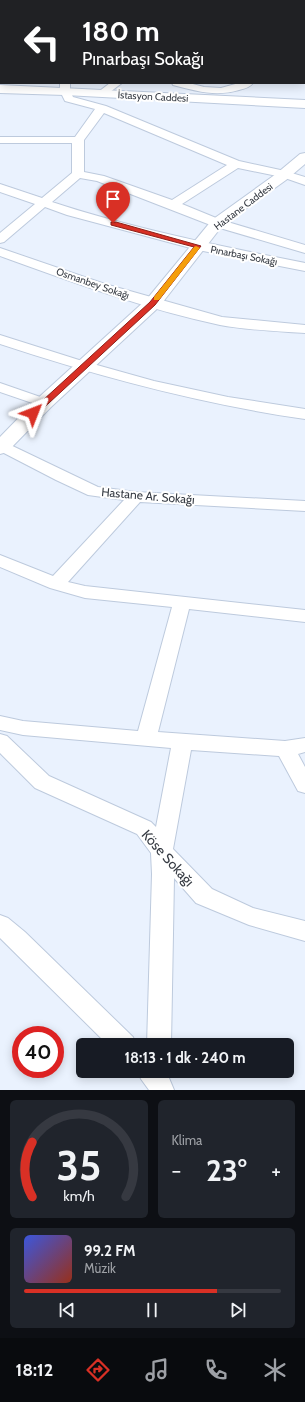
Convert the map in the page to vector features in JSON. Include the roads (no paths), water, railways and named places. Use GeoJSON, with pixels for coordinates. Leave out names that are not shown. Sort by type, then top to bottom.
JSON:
{"type":"FeatureCollection","features":[{"type":"Feature","properties":{"kind":"main road","name":"İstasyon Caddesi"},"geometry":{"type":"LineString","coordinates":[[0,89],[66,91],[305,104]]}},
{"type":"Feature","properties":{"kind":"main road","name":"İstasyon Caddesi"},"geometry":{"type":"LineString","coordinates":[[0,96],[66,91],[305,110]]}},
{"type":"Feature","properties":{"kind":"street"},"geometry":{"type":"LineString","coordinates":[[102,93],[116,84]]}},
{"type":"Feature","properties":{"kind":"street"},"geometry":{"type":"LineString","coordinates":[[180,84],[214,92],[237,88],[246,84]]}},
{"type":"Feature","properties":{"kind":"street"},"geometry":{"type":"LineString","coordinates":[[66,91],[178,142],[236,164],[285,174],[305,181]]}},
{"type":"Feature","properties":{"kind":"street"},"geometry":{"type":"LineString","coordinates":[[78,174],[78,140],[102,108]]}},
{"type":"Feature","properties":{"kind":"street"},"geometry":{"type":"LineString","coordinates":[[0,140],[78,140]]}},
{"type":"Feature","properties":{"kind":"street","name":"Hastane Caddesi"},"geometry":{"type":"LineString","coordinates":[[1,446],[44,402],[85,367],[153,303],[217,223],[303,160]]}},
{"type":"Feature","properties":{"kind":"street"},"geometry":{"type":"LineString","coordinates":[[172,205],[236,164]]}},
{"type":"Feature","properties":{"kind":"street"},"geometry":{"type":"LineString","coordinates":[[0,239],[78,174],[100,178],[217,223],[305,249]]}},
{"type":"Feature","properties":{"kind":"street","name":"Pınarbaşı Sokağı"},"geometry":{"type":"LineString","coordinates":[[0,188],[71,212],[198,246],[305,266]]}},
{"type":"Feature","properties":{"kind":"street","name":"Osmanbey Sokağı"},"geometry":{"type":"LineString","coordinates":[[0,252],[100,287],[222,322],[305,329]]}},
{"type":"Feature","properties":{"kind":"street"},"geometry":{"type":"LineString","coordinates":[[0,339],[85,367],[259,409],[305,414]]}},
{"type":"Feature","properties":{"kind":"street"},"geometry":{"type":"LineString","coordinates":[[0,387],[44,402]]}},
{"type":"Feature","properties":{"kind":"street","name":"Hastane Ar. Sokağı"},"geometry":{"type":"LineString","coordinates":[[1,446],[62,477],[94,490],[136,497],[305,506]]}},
{"type":"Feature","properties":{"kind":"street"},"geometry":{"type":"LineString","coordinates":[[56,584],[136,497]]}},
{"type":"Feature","properties":{"kind":"street"},"geometry":{"type":"LineString","coordinates":[[0,561],[56,584],[85,592],[305,616]]}},
{"type":"Feature","properties":{"kind":"street"},"geometry":{"type":"LineString","coordinates":[[146,739],[182,602]]}},
{"type":"Feature","properties":{"kind":"street"},"geometry":{"type":"LineString","coordinates":[[0,723],[23,728],[182,742],[285,749],[305,745]]}},
{"type":"Feature","properties":{"kind":"street","name":"Köse Sokağı"},"geometry":{"type":"LineString","coordinates":[[0,741],[42,782],[144,828],[162,852],[204,896],[249,916],[305,931]]}},
{"type":"Feature","properties":{"kind":"street"},"geometry":{"type":"LineString","coordinates":[[159,1038],[163,874],[162,852],[182,742]]}},
{"type":"Feature","properties":{"kind":"street"},"geometry":{"type":"LineString","coordinates":[[285,749],[305,785]]}},
{"type":"Feature","properties":{"kind":"street"},"geometry":{"type":"LineString","coordinates":[[0,925],[17,938],[117,1038]]}}]}
